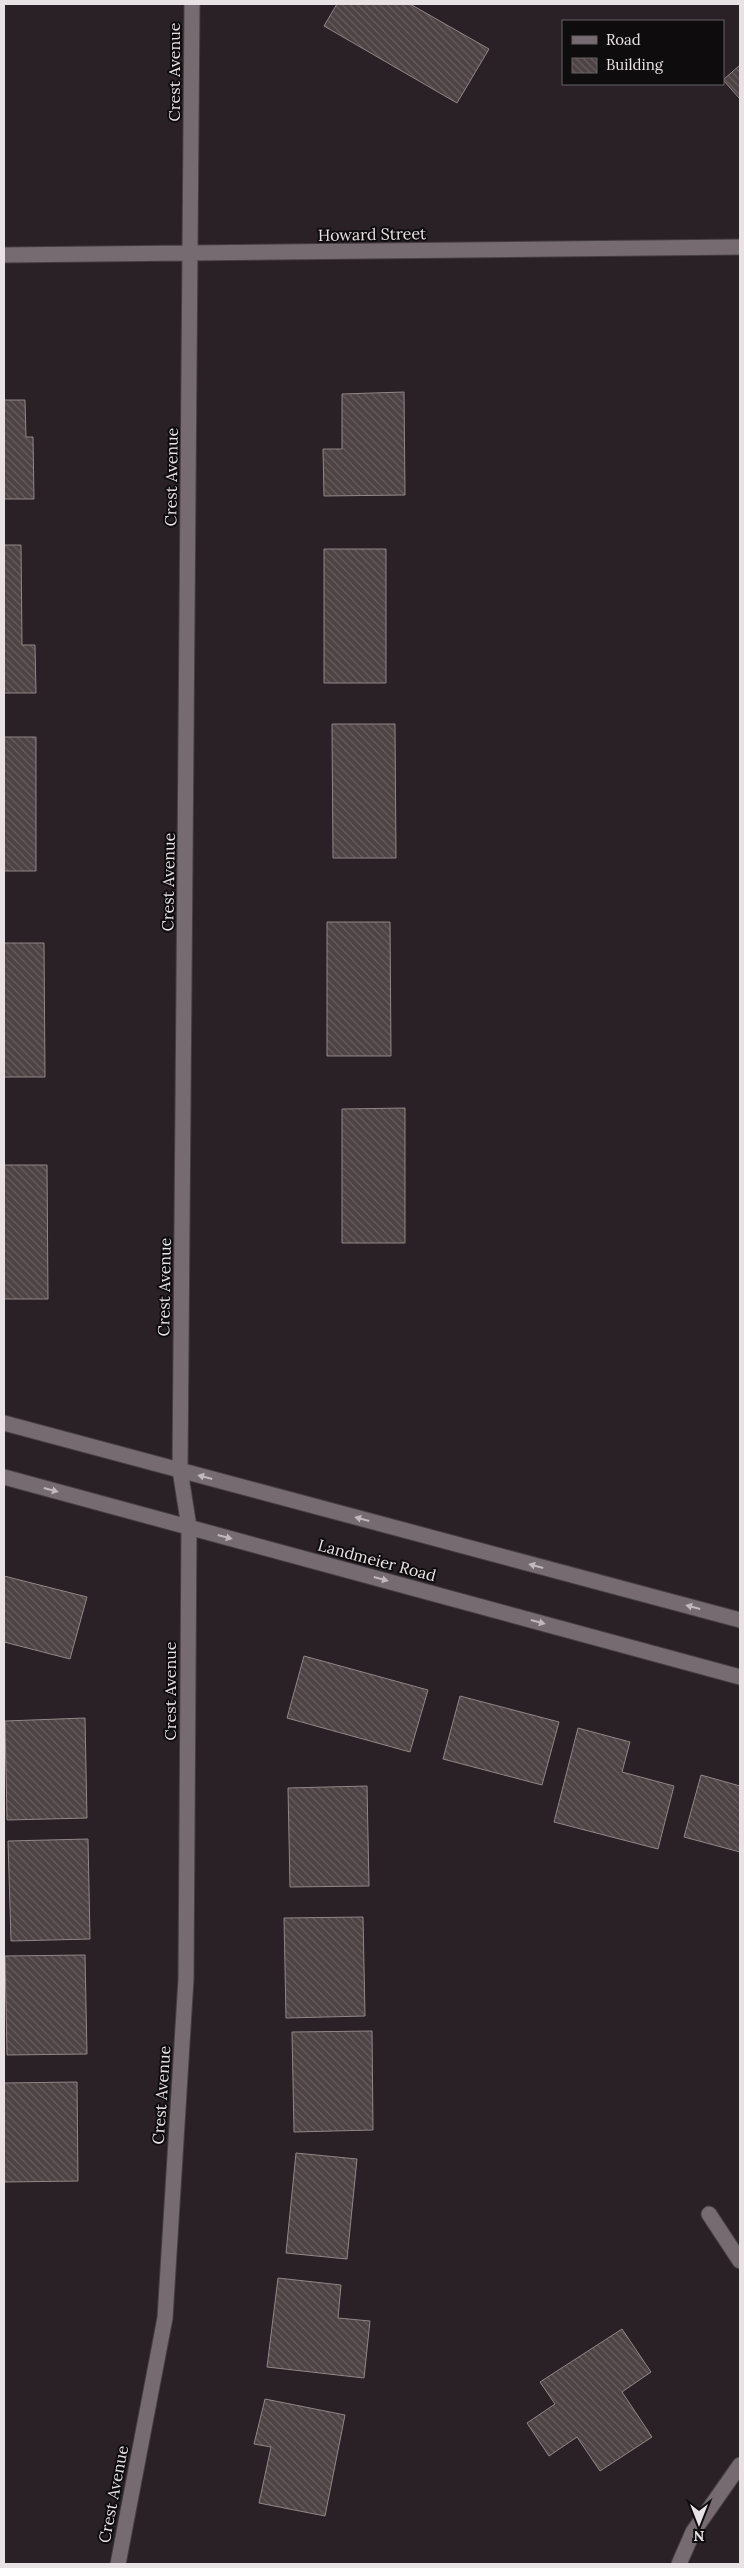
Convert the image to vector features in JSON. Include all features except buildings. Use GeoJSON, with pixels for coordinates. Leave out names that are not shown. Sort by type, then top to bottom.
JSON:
{"type":"FeatureCollection","features":[{"type":"Feature","properties":{"kind":"street","name":"Crest Avenue"},"geometry":{"type":"LineString","coordinates":[[118,2564],[164,2318],[186,1979],[189,1527],[180,1470],[192,4]]}},
{"type":"Feature","properties":{"kind":"street","name":"Howard Street"},"geometry":{"type":"LineString","coordinates":[[4,255],[740,246]]}},
{"type":"Feature","properties":{"kind":"street"},"geometry":{"type":"LineString","coordinates":[[4,1423],[740,1620]]}},
{"type":"Feature","properties":{"kind":"street","name":"Landmeier Road"},"geometry":{"type":"LineString","coordinates":[[4,1477],[740,1677]]}},
{"type":"Feature","properties":{"kind":"street"},"geometry":{"type":"LineString","coordinates":[[709,2214],[740,2261]]}},
{"type":"Feature","properties":{"kind":"street"},"geometry":{"type":"LineString","coordinates":[[678,2564],[693,2532],[740,2465]]}}]}
